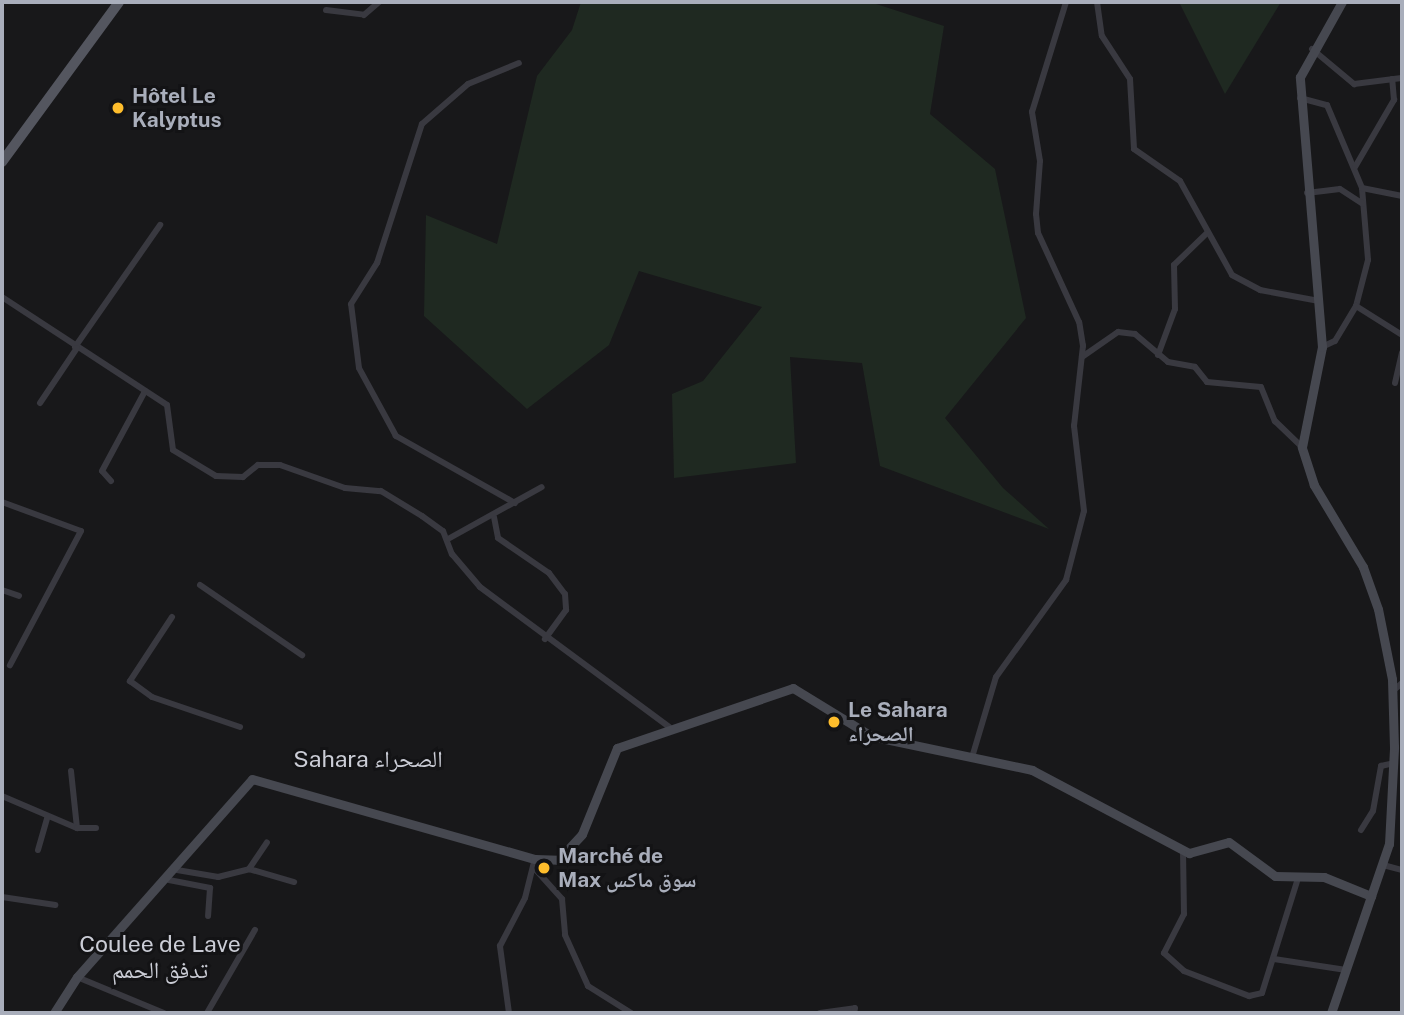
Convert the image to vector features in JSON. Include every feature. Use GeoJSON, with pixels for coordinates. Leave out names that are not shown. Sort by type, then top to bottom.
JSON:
{"type":"FeatureCollection","features":[{"type":"Feature","properties":{"kind":"main road"},"geometry":{"type":"LineString","coordinates":[[2,162],[119,2]]}},
{"type":"Feature","properties":{"kind":"main road"},"geometry":{"type":"LineString","coordinates":[[1331,1013],[1383,864],[1394,763],[1394,690],[1363,567],[1314,485],[1301,447],[1322,348],[1300,98],[1312,48],[1342,2]]}},
{"type":"Feature","properties":{"kind":"main road"},"geometry":{"type":"LineString","coordinates":[[54,1013],[77,977],[169,880],[245,784],[259,779],[535,859],[558,860],[576,847],[617,748],[669,727],[793,688],[871,736],[973,754],[1057,781],[1183,850],[1229,842],[1275,876],[1346,882],[1371,897]]}},
{"type":"Feature","properties":{"kind":"street"},"geometry":{"type":"LineString","coordinates":[[326,10],[364,15],[379,2]]}},
{"type":"Feature","properties":{"kind":"street"},"geometry":{"type":"LineString","coordinates":[[973,754],[996,677],[1066,580],[1079,548],[1084,511],[1074,426],[1082,357],[1079,322],[1038,233],[1036,214],[1040,161],[1032,112],[1066,2]]}},
{"type":"Feature","properties":{"kind":"street"},"geometry":{"type":"LineString","coordinates":[[1097,2],[1102,36],[1130,79],[1134,149],[1180,181],[1231,275],[1260,290],[1319,300]]}},
{"type":"Feature","properties":{"kind":"street"},"geometry":{"type":"LineString","coordinates":[[1312,48],[1354,84],[1402,78]]}},
{"type":"Feature","properties":{"kind":"street"},"geometry":{"type":"LineString","coordinates":[[515,503],[397,436],[359,368],[351,304],[377,263],[422,124],[468,84],[519,63]]}},
{"type":"Feature","properties":{"kind":"street"},"geometry":{"type":"LineString","coordinates":[[1355,167],[1394,100],[1392,79]]}},
{"type":"Feature","properties":{"kind":"street"},"geometry":{"type":"LineString","coordinates":[[1300,98],[1327,105],[1362,188],[1368,260],[1356,306],[1335,341],[1322,348]]}},
{"type":"Feature","properties":{"kind":"street"},"geometry":{"type":"LineString","coordinates":[[1362,188],[1402,196]]}},
{"type":"Feature","properties":{"kind":"street"},"geometry":{"type":"LineString","coordinates":[[1307,193],[1340,189],[1363,204]]}},
{"type":"Feature","properties":{"kind":"street"},"geometry":{"type":"LineString","coordinates":[[40,403],[160,225]]}},
{"type":"Feature","properties":{"kind":"street"},"geometry":{"type":"LineString","coordinates":[[1158,355],[1172,327],[1174,265],[1206,233]]}},
{"type":"Feature","properties":{"kind":"street"},"geometry":{"type":"LineString","coordinates":[[2,297],[170,408],[173,450],[216,476],[243,477],[268,464],[345,488],[381,491],[448,539],[452,554],[480,587],[545,639],[669,727]]}},
{"type":"Feature","properties":{"kind":"street"},"geometry":{"type":"LineString","coordinates":[[1356,306],[1402,335]]}},
{"type":"Feature","properties":{"kind":"street"},"geometry":{"type":"LineString","coordinates":[[1082,357],[1118,332],[1135,334],[1158,355],[1195,367],[1217,386],[1261,387],[1275,421],[1301,447]]}},
{"type":"Feature","properties":{"kind":"street"},"geometry":{"type":"LineString","coordinates":[[1395,383],[1402,353]]}},
{"type":"Feature","properties":{"kind":"street"},"geometry":{"type":"LineString","coordinates":[[111,481],[102,471],[145,391]]}},
{"type":"Feature","properties":{"kind":"street"},"geometry":{"type":"LineString","coordinates":[[448,539],[494,517],[542,487]]}},
{"type":"Feature","properties":{"kind":"street"},"geometry":{"type":"LineString","coordinates":[[2,502],[81,531],[10,665]]}},
{"type":"Feature","properties":{"kind":"street"},"geometry":{"type":"LineString","coordinates":[[494,517],[498,538],[549,573],[565,594],[566,610],[545,639]]}},
{"type":"Feature","properties":{"kind":"street"},"geometry":{"type":"LineString","coordinates":[[200,585],[302,655]]}},
{"type":"Feature","properties":{"kind":"street"},"geometry":{"type":"LineString","coordinates":[[2,590],[19,596]]}},
{"type":"Feature","properties":{"kind":"street"},"geometry":{"type":"LineString","coordinates":[[172,617],[130,681],[152,697],[240,727]]}},
{"type":"Feature","properties":{"kind":"street"},"geometry":{"type":"LineString","coordinates":[[1394,690],[1402,683]]}},
{"type":"Feature","properties":{"kind":"street"},"geometry":{"type":"LineString","coordinates":[[1361,830],[1373,811],[1381,766],[1394,763]]}},
{"type":"Feature","properties":{"kind":"street"},"geometry":{"type":"LineString","coordinates":[[71,771],[77,828]]}},
{"type":"Feature","properties":{"kind":"street"},"geometry":{"type":"LineString","coordinates":[[2,796],[77,828],[96,828]]}},
{"type":"Feature","properties":{"kind":"street"},"geometry":{"type":"LineString","coordinates":[[38,850],[48,816]]}},
{"type":"Feature","properties":{"kind":"street"},"geometry":{"type":"LineString","coordinates":[[249,869],[267,842]]}},
{"type":"Feature","properties":{"kind":"street"},"geometry":{"type":"LineString","coordinates":[[1183,850],[1184,914],[1164,953],[1184,971],[1249,996],[1262,993],[1298,878]]}},
{"type":"Feature","properties":{"kind":"street"},"geometry":{"type":"LineString","coordinates":[[509,1013],[500,946],[525,898],[535,859]]}},
{"type":"Feature","properties":{"kind":"street"},"geometry":{"type":"LineString","coordinates":[[535,859],[536,870],[562,899],[565,935],[588,986],[631,1013]]}},
{"type":"Feature","properties":{"kind":"street"},"geometry":{"type":"LineString","coordinates":[[1383,864],[1402,870]]}},
{"type":"Feature","properties":{"kind":"street"},"geometry":{"type":"LineString","coordinates":[[177,870],[218,877],[249,869],[294,882]]}},
{"type":"Feature","properties":{"kind":"street"},"geometry":{"type":"LineString","coordinates":[[169,880],[210,888],[208,916]]}},
{"type":"Feature","properties":{"kind":"street"},"geometry":{"type":"LineString","coordinates":[[2,897],[55,905]]}},
{"type":"Feature","properties":{"kind":"street"},"geometry":{"type":"LineString","coordinates":[[207,1013],[255,930]]}},
{"type":"Feature","properties":{"kind":"street"},"geometry":{"type":"LineString","coordinates":[[1274,959],[1346,970]]}},
{"type":"Feature","properties":{"kind":"street"},"geometry":{"type":"LineString","coordinates":[[77,977],[164,1013]]}},
{"type":"Feature","properties":{"kind":"street"},"geometry":{"type":"LineString","coordinates":[[820,1013],[855,1008],[854,1013]]}},
{"type":"Feature","properties":{"kind":"shaded area"},"geometry":{"type":"Polygon","coordinates":[[[581,2],[870,2],[944,26],[930,114],[995,169],[1026,318],[945,418],[1003,488],[1049,529],[880,466],[862,363],[790,357],[796,463],[674,478],[672,394],[703,381],[762,307],[639,271],[609,345],[527,409],[424,316],[426,215],[497,244],[537,76],[572,30],[581,2]]]}},
{"type":"Feature","properties":{"kind":"shaded area"},"geometry":{"type":"Polygon","coordinates":[[[1179,2],[1281,2],[1225,94],[1179,2]]]}},
{"type":"Feature","properties":{"kind":"place","name":"Hôtel Le Kalyptus"},"geometry":{"type":"Point","coordinates":[118,108]}},
{"type":"Feature","properties":{"kind":"place","name":"Le Sahara الصحراء"},"geometry":{"type":"Point","coordinates":[834,722]}},
{"type":"Feature","properties":{"kind":"place","name":"Marché de Max سوق ماكس"},"geometry":{"type":"Point","coordinates":[544,868]}},
{"type":"Feature","properties":{"kind":"district","name":"Sahara الصحراء"},"geometry":{"type":"Point","coordinates":[368,759]}},
{"type":"Feature","properties":{"kind":"district","name":"Coulee de Lave تدفق الحمم"},"geometry":{"type":"Point","coordinates":[160,957]}}]}
